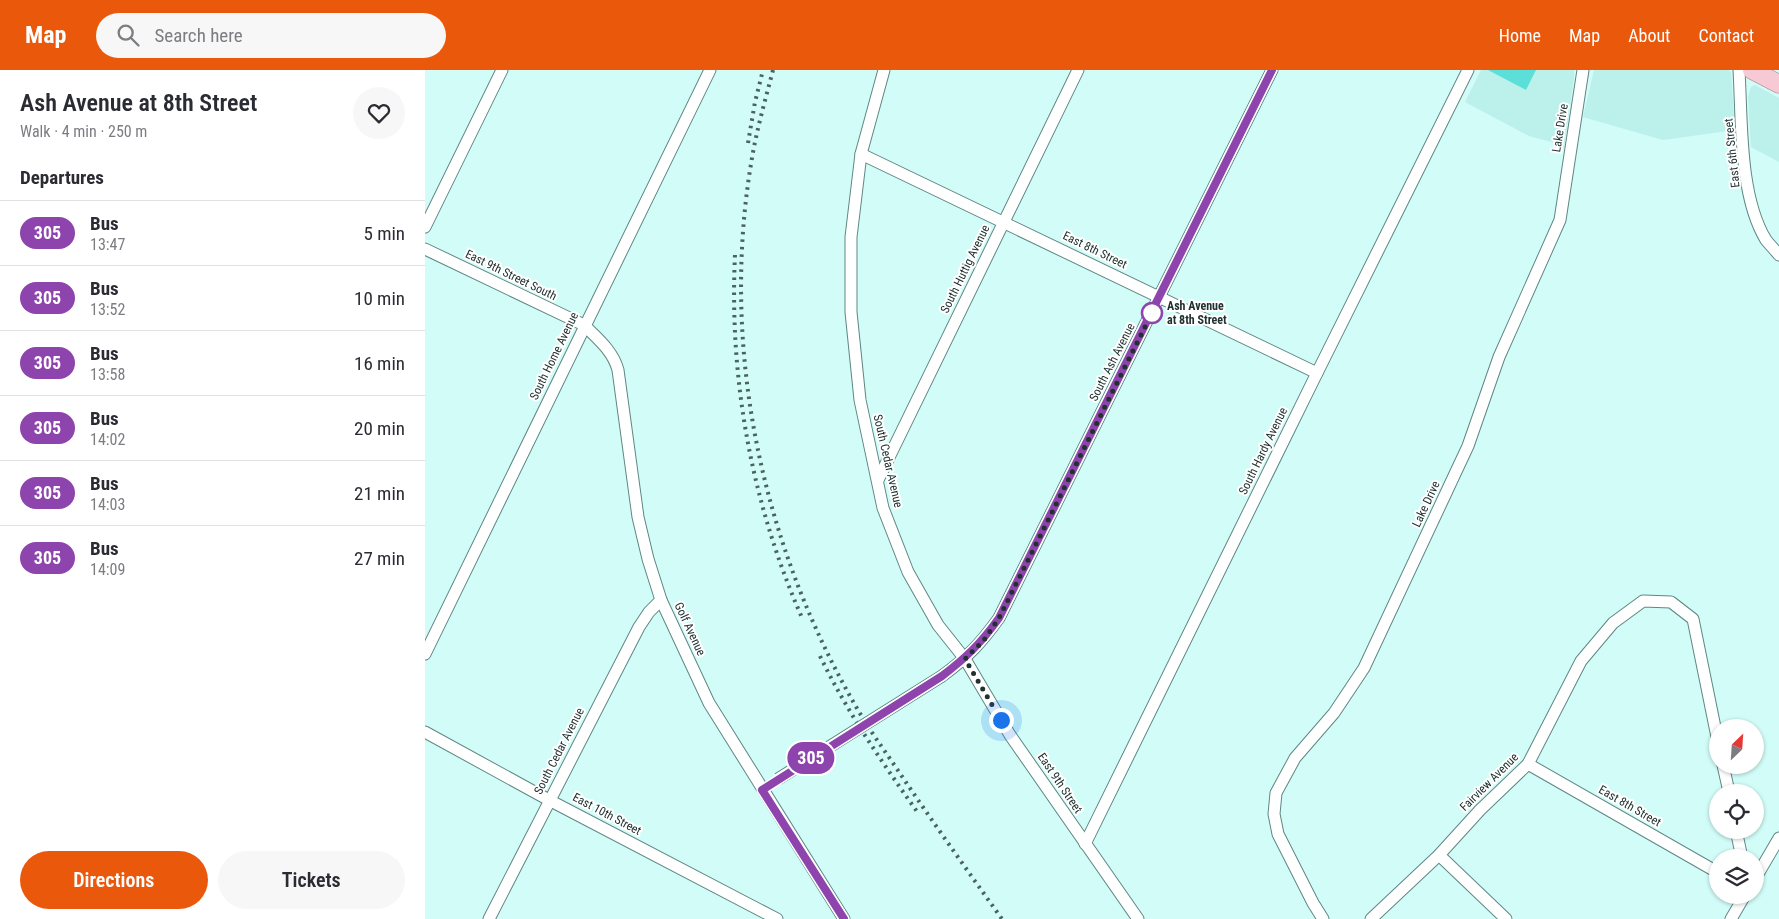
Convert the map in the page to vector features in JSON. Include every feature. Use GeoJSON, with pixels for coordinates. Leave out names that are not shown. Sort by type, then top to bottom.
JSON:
{"type":"FeatureCollection","features":[{"type":"Feature","properties":{"kind":"main road"},"geometry":{"type":"LineString","coordinates":[[1752,70],[1779,84]]}},
{"type":"Feature","properties":{"kind":"street"},"geometry":{"type":"LineString","coordinates":[[425,227],[503,70]]}},
{"type":"Feature","properties":{"kind":"street","name":"South Home Avenue"},"geometry":{"type":"LineString","coordinates":[[425,654],[710,70]]}},
{"type":"Feature","properties":{"kind":"street","name":"South Cedar Avenue"},"geometry":{"type":"LineString","coordinates":[[883,70],[861,154],[851,237],[851,312],[860,400],[883,508],[908,572],[938,626],[965,659]]}},
{"type":"Feature","properties":{"kind":"street","name":"South Huttig Avenue"},"geometry":{"type":"LineString","coordinates":[[878,480],[1078,70]]}},
{"type":"Feature","properties":{"kind":"street","name":"South Ash Avenue"},"geometry":{"type":"LineString","coordinates":[[965,659],[984,640],[999,618],[1273,70]]}},
{"type":"Feature","properties":{"kind":"street","name":"South Hardy Avenue"},"geometry":{"type":"LineString","coordinates":[[1085,844],[1469,70]]}},
{"type":"Feature","properties":{"kind":"street","name":"Lake Drive"},"geometry":{"type":"LineString","coordinates":[[1323,919],[1313,904],[1278,834],[1274,814],[1276,793],[1295,758],[1335,713],[1364,668],[1468,446],[1499,357],[1560,220],[1583,70]]}},
{"type":"Feature","properties":{"kind":"street","name":"East 6th Street"},"geometry":{"type":"LineString","coordinates":[[1739,70],[1745,168],[1755,215],[1767,241],[1779,255]]}},
{"type":"Feature","properties":{"kind":"street","name":"East 8th Street"},"geometry":{"type":"LineString","coordinates":[[861,154],[1317,373]]}},
{"type":"Feature","properties":{"kind":"street","name":"East 9th Street South"},"geometry":{"type":"LineString","coordinates":[[425,249],[585,325]]}},
{"type":"Feature","properties":{"kind":"street","name":"Golf Avenue"},"geometry":{"type":"LineString","coordinates":[[585,325],[605,346],[615,360],[618,370],[639,517],[648,559],[661,600],[709,703],[844,919]]}},
{"type":"Feature","properties":{"kind":"street","name":"South Cedar Avenue"},"geometry":{"type":"LineString","coordinates":[[489,919],[639,627],[649,612],[661,600]]}},
{"type":"Feature","properties":{"kind":"street","name":"Fairview Avenue"},"geometry":{"type":"LineString","coordinates":[[1371,919],[1439,854],[1480,810],[1528,764],[1581,661],[1613,623],[1643,601],[1671,602],[1693,619],[1713,719]]}},
{"type":"Feature","properties":{"kind":"street"},"geometry":{"type":"LineString","coordinates":[[762,790],[942,676],[965,659]]}},
{"type":"Feature","properties":{"kind":"street","name":"East 9th Street"},"geometry":{"type":"LineString","coordinates":[[965,659],[1010,735],[1138,919]]}},
{"type":"Feature","properties":{"kind":"street","name":"East 10th Street"},"geometry":{"type":"LineString","coordinates":[[425,732],[549,800],[777,919]]}},
{"type":"Feature","properties":{"kind":"street","name":"East 8th Street"},"geometry":{"type":"LineString","coordinates":[[1528,764],[1709,867]]}},
{"type":"Feature","properties":{"kind":"street"},"geometry":{"type":"LineString","coordinates":[[1764,864],[1779,838]]}},
{"type":"Feature","properties":{"kind":"street"},"geometry":{"type":"LineString","coordinates":[[1439,854],[1506,919]]}},
{"type":"Feature","properties":{"kind":"street"},"geometry":{"type":"LineString","coordinates":[[1731,919],[1740,904]]}},
{"type":"Feature","properties":{"kind":"shaded area"},"geometry":{"type":"Polygon","coordinates":[[[1481,70],[1574,70],[1564,148],[1552,142],[1529,136],[1465,102],[1481,70]]]}},
{"type":"Feature","properties":{"kind":"shaded area"},"geometry":{"type":"Polygon","coordinates":[[[1594,70],[1728,70],[1731,72],[1735,130],[1663,140],[1583,117],[1594,70]]]}},
{"type":"Feature","properties":{"kind":"shaded area"},"geometry":{"type":"Polygon","coordinates":[[[1755,85],[1779,98],[1779,162],[1751,147],[1748,97],[1751,87],[1755,85]]]}},
{"type":"Feature","properties":{"kind":"building"},"geometry":{"type":"Polygon","coordinates":[[[1488,70],[1536,70],[1526,90],[1488,70]]]}},
{"type":"Feature","properties":{"kind":"railway"},"geometry":{"type":"LineString","coordinates":[[748,143],[763,70]]}},
{"type":"Feature","properties":{"kind":"railway"},"geometry":{"type":"LineString","coordinates":[[773,70],[751,164],[743,235],[741,305],[746,376],[757,446],[774,515],[797,583],[825,648],[858,710],[924,809],[1002,919]]}},
{"type":"Feature","properties":{"kind":"railway"},"geometry":{"type":"LineString","coordinates":[[735,255],[736,349],[740,395],[748,441],[757,487],[770,532],[803,620]]}},
{"type":"Feature","properties":{"kind":"railway"},"geometry":{"type":"LineString","coordinates":[[820,656],[853,717],[918,813]]}},
{"type":"Feature","properties":{"kind":"bus line","name":"305"},"geometry":{"type":"LineString","coordinates":[[844,919],[762,790],[942,676],[965,659],[984,640],[999,618],[1272,70]]}},
{"type":"Feature","properties":{"kind":"place","name":"Ash Avenue at 8th Street"},"geometry":{"type":"Point","coordinates":[1152,313]}},
{"type":"Feature","properties":{"kind":"route"},"geometry":{"type":"LineString","coordinates":[[1001,720],[965,659],[984,640],[999,618],[1152,313]]}}]}
